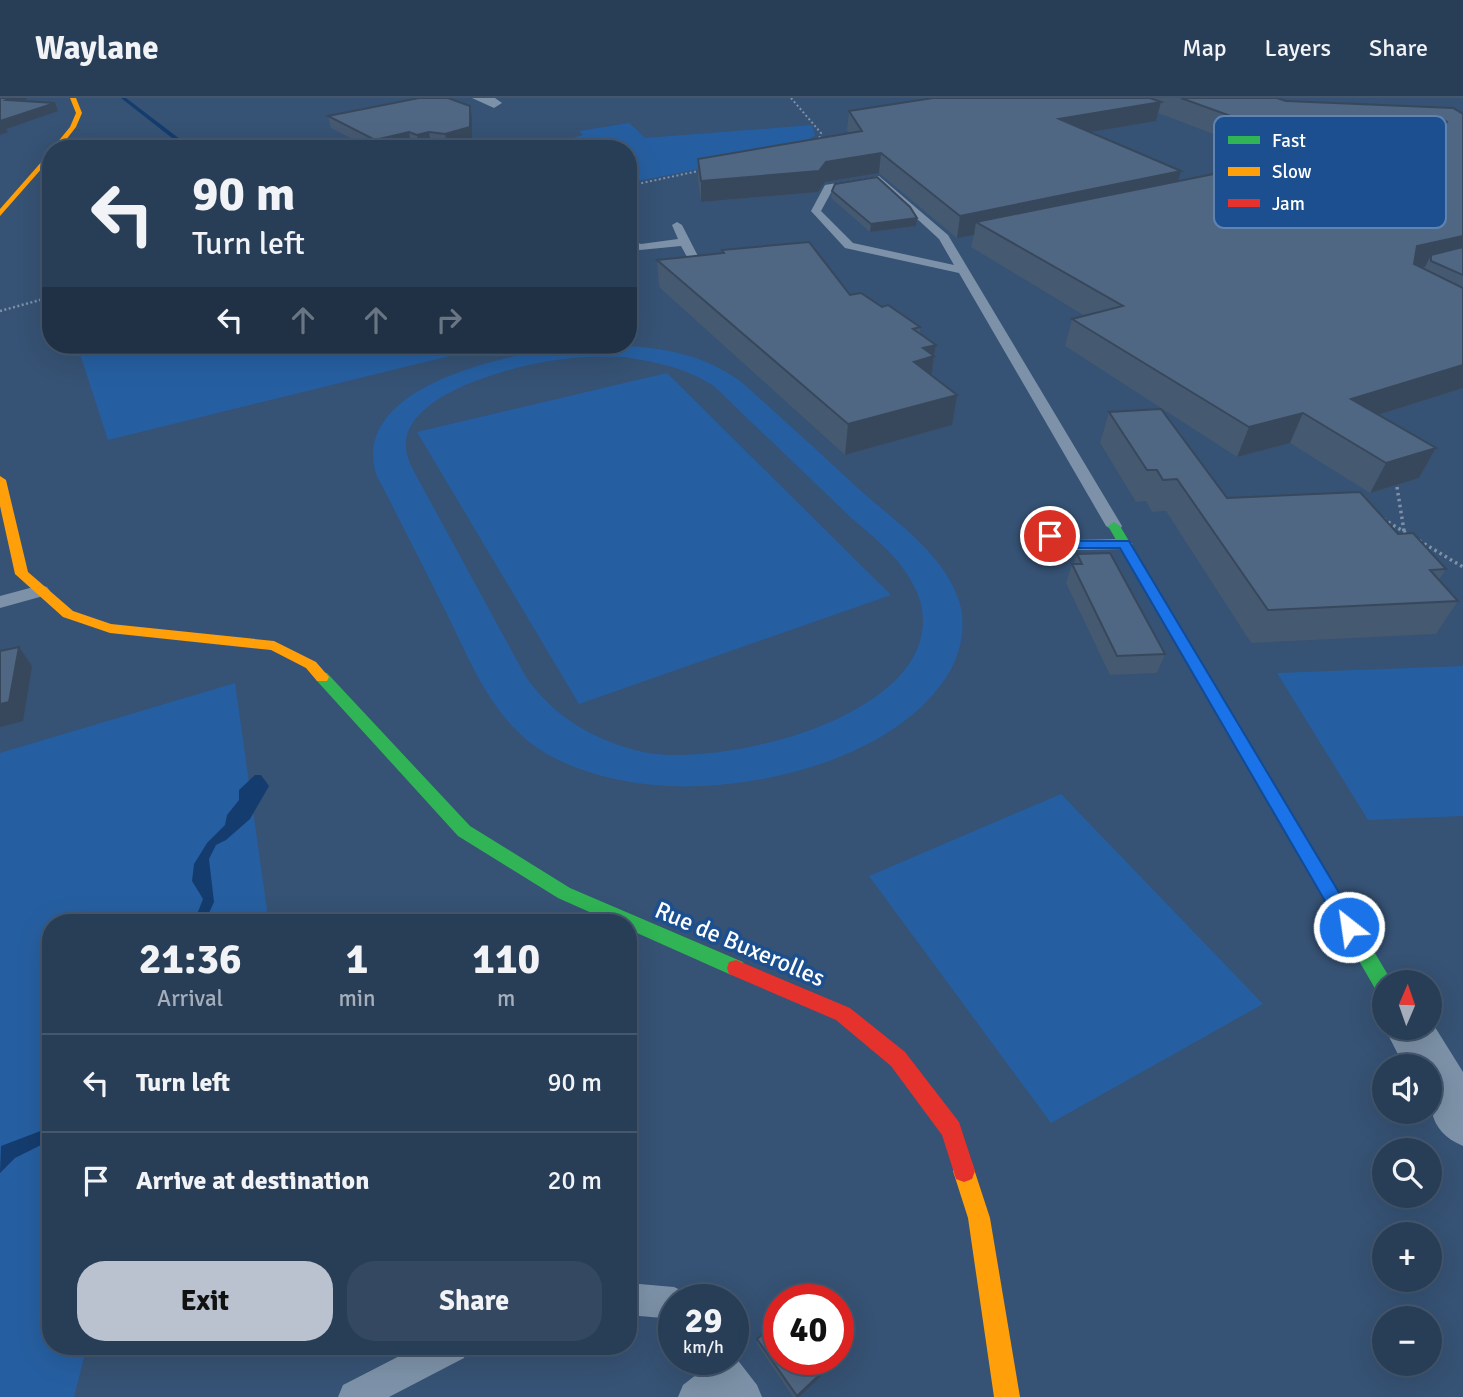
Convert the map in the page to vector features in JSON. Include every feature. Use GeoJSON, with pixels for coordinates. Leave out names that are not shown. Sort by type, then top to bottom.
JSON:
{"type":"FeatureCollection","features":[{"type":"Feature","properties":{"kind":"street"},"geometry":{"type":"LineString","coordinates":[[62,140],[73,127],[79,113],[73,98]]}},
{"type":"Feature","properties":{"kind":"street"},"geometry":{"type":"LineString","coordinates":[[0,215],[42,164]]}},
{"type":"Feature","properties":{"kind":"street","name":"Rue de Buxerolles"},"geometry":{"type":"LineString","coordinates":[[0,480],[22,574],[68,614],[110,628],[274,646],[311,665],[464,831],[564,893],[612,914]]}},
{"type":"Feature","properties":{"kind":"street"},"geometry":{"type":"LineString","coordinates":[[1114,526],[1375,970]]}},
{"type":"Feature","properties":{"kind":"street","name":"Rue de Buxerolles"},"geometry":{"type":"LineString","coordinates":[[637,925],[843,1014],[898,1059],[951,1129],[979,1218],[1007,1397]]}},
{"type":"Feature","properties":{"kind":"street"},"geometry":{"type":"LineString","coordinates":[[1416,1040],[1463,1120]]}},
{"type":"Feature","properties":{"kind":"lane"},"geometry":{"type":"LineString","coordinates":[[963,270],[849,246],[816,211],[829,187],[879,179],[944,237],[1114,526]]}},
{"type":"Feature","properties":{"kind":"lane"},"geometry":{"type":"LineString","coordinates":[[677,225],[695,262]]}},
{"type":"Feature","properties":{"kind":"lane"},"geometry":{"type":"LineString","coordinates":[[637,246],[685,242]]}},
{"type":"Feature","properties":{"kind":"lane"},"geometry":{"type":"LineString","coordinates":[[949,246],[962,243]]}},
{"type":"Feature","properties":{"kind":"lane"},"geometry":{"type":"LineString","coordinates":[[1050,536],[1071,545],[1124,544]]}},
{"type":"Feature","properties":{"kind":"lane"},"geometry":{"type":"LineString","coordinates":[[0,602],[41,591]]}},
{"type":"Feature","properties":{"kind":"lane"},"geometry":{"type":"LineString","coordinates":[[637,1300],[658,1302]]}},
{"type":"Feature","properties":{"kind":"lane"},"geometry":{"type":"LineString","coordinates":[[355,1397],[435,1355]]}},
{"type":"Feature","properties":{"kind":"lane"},"geometry":{"type":"LineString","coordinates":[[695,1397],[730,1377]]}},
{"type":"Feature","properties":{"kind":"path"},"geometry":{"type":"LineString","coordinates":[[791,98],[821,133],[818,144]]}},
{"type":"Feature","properties":{"kind":"path"},"geometry":{"type":"LineString","coordinates":[[637,184],[712,169]]}},
{"type":"Feature","properties":{"kind":"path"},"geometry":{"type":"LineString","coordinates":[[0,311],[42,299]]}},
{"type":"Feature","properties":{"kind":"path"},"geometry":{"type":"LineString","coordinates":[[1397,487],[1404,532]]}},
{"type":"Feature","properties":{"kind":"path"},"geometry":{"type":"LineString","coordinates":[[1377,516],[1463,567]]}},
{"type":"Feature","properties":{"kind":"shaded area"},"geometry":{"type":"Polygon","coordinates":[[[629,123],[645,138],[812,125],[815,135],[795,150],[637,181],[637,140],[567,140],[583,135],[579,131],[629,123]]]}},
{"type":"Feature","properties":{"kind":"shaded area"},"geometry":{"type":"Polygon","coordinates":[[[637,347],[646,347],[704,361],[740,381],[917,539],[951,582],[961,607],[962,635],[958,654],[950,671],[931,697],[907,719],[848,754],[782,775],[717,785],[652,785],[608,777],[566,764],[528,741],[497,707],[473,667],[376,474],[375,442],[389,415],[414,394],[447,377],[522,355],[637,354],[637,347]],[[594,357],[523,366],[472,382],[447,394],[427,408],[412,424],[406,442],[411,465],[526,677],[549,704],[592,734],[643,752],[678,755],[723,752],[772,742],[821,726],[865,704],[899,676],[919,643],[921,604],[916,589],[896,559],[715,387],[683,370],[624,357],[594,357]]]}},
{"type":"Feature","properties":{"kind":"shaded area"},"geometry":{"type":"Polygon","coordinates":[[[80,354],[458,354],[108,440],[80,354]]]}},
{"type":"Feature","properties":{"kind":"shaded area"},"geometry":{"type":"Polygon","coordinates":[[[667,373],[891,595],[579,704],[417,432],[667,373]]]}},
{"type":"Feature","properties":{"kind":"shaded area"},"geometry":{"type":"Polygon","coordinates":[[[1463,666],[1463,816],[1368,820],[1277,673],[1463,666]]]}},
{"type":"Feature","properties":{"kind":"shaded area"},"geometry":{"type":"Polygon","coordinates":[[[235,683],[267,910],[266,914],[42,914],[42,1355],[85,1355],[74,1397],[0,1397],[0,753],[235,683]]]}},
{"type":"Feature","properties":{"kind":"shaded area"},"geometry":{"type":"Polygon","coordinates":[[[255,775],[261,775],[269,786],[250,819],[226,840],[216,845],[209,859],[214,902],[209,914],[197,914],[203,899],[192,881],[194,864],[207,843],[225,825],[227,815],[239,800],[239,790],[255,775]]]}},
{"type":"Feature","properties":{"kind":"shaded area"},"geometry":{"type":"Polygon","coordinates":[[[1061,794],[1263,1004],[1051,1123],[869,876],[1061,794]]]}},
{"type":"Feature","properties":{"kind":"shaded area"},"geometry":{"type":"Polygon","coordinates":[[[42,1130],[42,1144],[15,1158],[0,1173],[1,1146],[42,1130]]]}},
{"type":"Feature","properties":{"kind":"building"},"geometry":{"type":"Polygon","coordinates":[[[0,98],[10,98],[6,100],[55,103],[0,121],[0,98]]]}},
{"type":"Feature","properties":{"kind":"building"},"geometry":{"type":"Polygon","coordinates":[[[419,98],[448,98],[470,106],[470,127],[445,134],[429,132],[417,135],[409,132],[375,140],[328,116],[419,98]]]}},
{"type":"Feature","properties":{"kind":"building"},"geometry":{"type":"Polygon","coordinates":[[[933,98],[1150,98],[1161,102],[1059,119],[1181,171],[960,216],[881,153],[826,162],[819,171],[701,181],[698,159],[862,131],[849,111],[933,98]]]}},
{"type":"Feature","properties":{"kind":"building"},"geometry":{"type":"Polygon","coordinates":[[[1181,98],[1277,98],[1286,101],[1453,108],[1463,114],[1463,236],[1417,246],[1414,264],[1463,288],[1463,365],[1351,399],[1436,448],[1386,463],[1303,413],[1249,427],[1072,319],[1123,306],[976,222],[1214,174],[1214,228],[1446,228],[1446,116],[1231,116],[1181,98]]]}},
{"type":"Feature","properties":{"kind":"building"},"geometry":{"type":"Polygon","coordinates":[[[877,177],[910,207],[917,218],[871,224],[832,191],[835,184],[877,177]]]}},
{"type":"Feature","properties":{"kind":"building"},"geometry":{"type":"Polygon","coordinates":[[[809,242],[850,295],[861,293],[882,307],[888,305],[920,327],[913,329],[936,345],[923,348],[934,356],[914,362],[957,395],[848,424],[657,260],[724,253],[722,250],[809,242]]]}},
{"type":"Feature","properties":{"kind":"building"},"geometry":{"type":"Polygon","coordinates":[[[1463,247],[1463,275],[1431,261],[1431,255],[1463,247]]]}},
{"type":"Feature","properties":{"kind":"building"},"geometry":{"type":"Polygon","coordinates":[[[1161,409],[1227,498],[1360,492],[1398,534],[1413,533],[1446,569],[1430,570],[1458,601],[1268,610],[1177,479],[1163,480],[1157,470],[1147,470],[1109,412],[1161,409]]]}},
{"type":"Feature","properties":{"kind":"building"},"geometry":{"type":"Polygon","coordinates":[[[1110,553],[1165,654],[1117,656],[1072,564],[1082,564],[1077,554],[1110,553]]]}},
{"type":"Feature","properties":{"kind":"building"},"geometry":{"type":"Polygon","coordinates":[[[19,647],[9,702],[0,704],[0,651],[19,647]]]}},
{"type":"Feature","properties":{"kind":"building"},"geometry":{"type":"Polygon","coordinates":[[[763,1334],[763,1348],[757,1339],[763,1334]]]}},
{"type":"Feature","properties":{"kind":"building"},"geometry":{"type":"Polygon","coordinates":[[[782,1375],[819,1375],[797,1396],[782,1375]]]}},
{"type":"Feature","properties":{"kind":"waterway"},"geometry":{"type":"LineString","coordinates":[[123,98],[178,140]]}},
{"type":"Feature","properties":{"kind":"traffic: fast"},"geometry":{"type":"LineString","coordinates":[[1114,526],[1375,970]]}},
{"type":"Feature","properties":{"kind":"traffic: fast"},"geometry":{"type":"LineString","coordinates":[[322,677],[464,831],[564,893],[612,914]]}},
{"type":"Feature","properties":{"kind":"traffic: fast"},"geometry":{"type":"LineString","coordinates":[[637,925],[736,968]]}},
{"type":"Feature","properties":{"kind":"traffic: slow"},"geometry":{"type":"LineString","coordinates":[[62,140],[73,127],[79,113],[73,98]]}},
{"type":"Feature","properties":{"kind":"traffic: slow"},"geometry":{"type":"LineString","coordinates":[[0,214],[42,164]]}},
{"type":"Feature","properties":{"kind":"traffic: slow"},"geometry":{"type":"LineString","coordinates":[[0,480],[22,574],[68,614],[110,628],[274,646],[311,665],[322,677]]}},
{"type":"Feature","properties":{"kind":"traffic: slow"},"geometry":{"type":"LineString","coordinates":[[964,1171],[979,1218],[1007,1397]]}},
{"type":"Feature","properties":{"kind":"traffic: jam"},"geometry":{"type":"LineString","coordinates":[[736,968],[843,1014],[898,1059],[951,1129],[964,1171]]}},
{"type":"Feature","properties":{"kind":"route"},"geometry":{"type":"LineString","coordinates":[[1050,536],[1071,545],[1124,544],[1349,927]]}}]}
